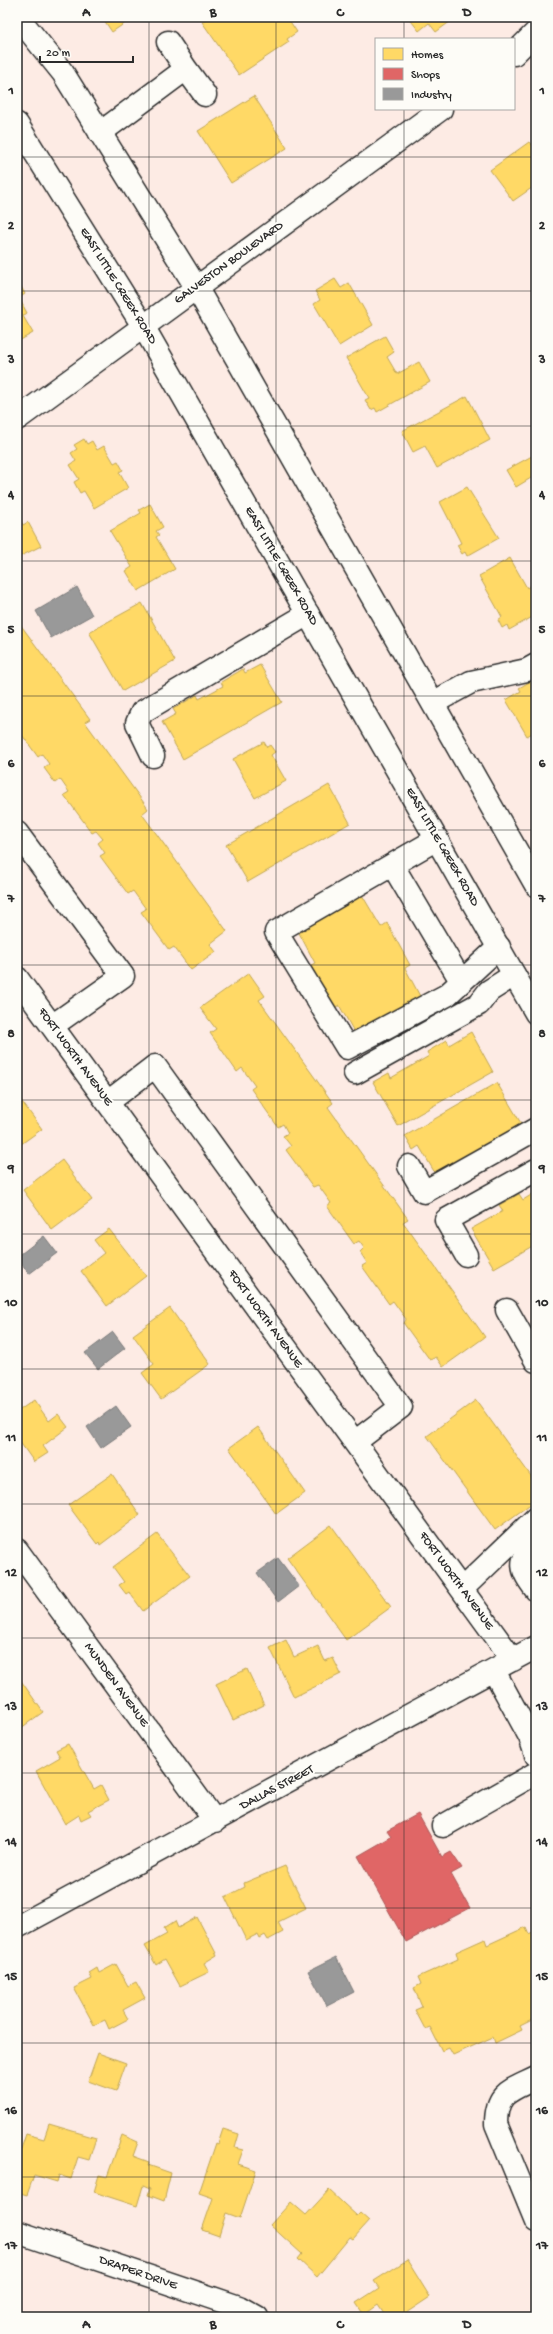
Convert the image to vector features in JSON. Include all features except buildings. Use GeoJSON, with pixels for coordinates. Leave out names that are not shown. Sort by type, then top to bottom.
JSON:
{"type":"FeatureCollection","features":[{"type":"Feature","properties":{"kind":"street"},"geometry":{"type":"LineString","coordinates":[[18,17],[63,74],[196,287],[536,885]]}},
{"type":"Feature","properties":{"kind":"street"},"geometry":{"type":"LineString","coordinates":[[515,53],[536,32]]}},
{"type":"Feature","properties":{"kind":"street"},"geometry":{"type":"LineString","coordinates":[[168,42],[205,95]]}},
{"type":"Feature","properties":{"kind":"street"},"geometry":{"type":"LineString","coordinates":[[100,133],[186,69]]}},
{"type":"Feature","properties":{"kind":"street","name":"GALVESTON BOULEVARD"},"geometry":{"type":"LineString","coordinates":[[17,419],[440,110]]}},
{"type":"Feature","properties":{"kind":"street","name":"EAST LITTLE CREEK ROAD"},"geometry":{"type":"LineString","coordinates":[[17,124],[143,326],[536,1013]]}},
{"type":"Feature","properties":{"kind":"street"},"geometry":{"type":"LineString","coordinates":[[153,756],[137,723],[142,712],[308,614]]}},
{"type":"Feature","properties":{"kind":"street"},"geometry":{"type":"LineString","coordinates":[[433,703],[471,682],[527,670],[536,665]]}},
{"type":"Feature","properties":{"kind":"street"},"geometry":{"type":"LineString","coordinates":[[17,833],[123,976],[52,1026]]}},
{"type":"Feature","properties":{"kind":"street"},"geometry":{"type":"LineString","coordinates":[[437,839],[393,866],[276,932],[347,1048],[447,994],[499,947]]}},
{"type":"Feature","properties":{"kind":"street"},"geometry":{"type":"LineString","coordinates":[[393,866],[461,981]]}},
{"type":"Feature","properties":{"kind":"street"},"geometry":{"type":"LineString","coordinates":[[355,1073],[479,1004],[489,991],[514,975]]}},
{"type":"Feature","properties":{"kind":"street","name":"FORT WORTH AVENUE"},"geometry":{"type":"LineString","coordinates":[[17,978],[513,1660]]}},
{"type":"Feature","properties":{"kind":"street"},"geometry":{"type":"LineString","coordinates":[[108,1102],[155,1066],[401,1407],[355,1442]]}},
{"type":"Feature","properties":{"kind":"street"},"geometry":{"type":"LineString","coordinates":[[409,1166],[424,1192],[536,1129]]}},
{"type":"Feature","properties":{"kind":"street"},"geometry":{"type":"LineString","coordinates":[[466,1255],[446,1220],[536,1170]]}},
{"type":"Feature","properties":{"kind":"street"},"geometry":{"type":"LineString","coordinates":[[507,1310],[536,1361]]}},
{"type":"Feature","properties":{"kind":"street"},"geometry":{"type":"LineString","coordinates":[[462,1589],[536,1518]]}},
{"type":"Feature","properties":{"kind":"street"},"geometry":{"type":"LineString","coordinates":[[536,1542],[526,1554],[522,1565],[522,1570],[536,1590]]}},
{"type":"Feature","properties":{"kind":"street","name":"MUNDEN AVENUE"},"geometry":{"type":"LineString","coordinates":[[17,1550],[215,1821]]}},
{"type":"Feature","properties":{"kind":"street","name":"DALLAS STREET"},"geometry":{"type":"LineString","coordinates":[[17,1927],[536,1647]]}},
{"type":"Feature","properties":{"kind":"street"},"geometry":{"type":"LineString","coordinates":[[494,1671],[530,1737],[536,1754]]}},
{"type":"Feature","properties":{"kind":"street"},"geometry":{"type":"LineString","coordinates":[[443,1826],[536,1773]]}},
{"type":"Feature","properties":{"kind":"street"},"geometry":{"type":"LineString","coordinates":[[536,2078],[507,2092],[496,2108],[496,2124],[536,2221]]}},
{"type":"Feature","properties":{"kind":"street","name":"DRAPER DRIVE"},"geometry":{"type":"LineString","coordinates":[[17,2232],[238,2307],[257,2317]]}}]}
